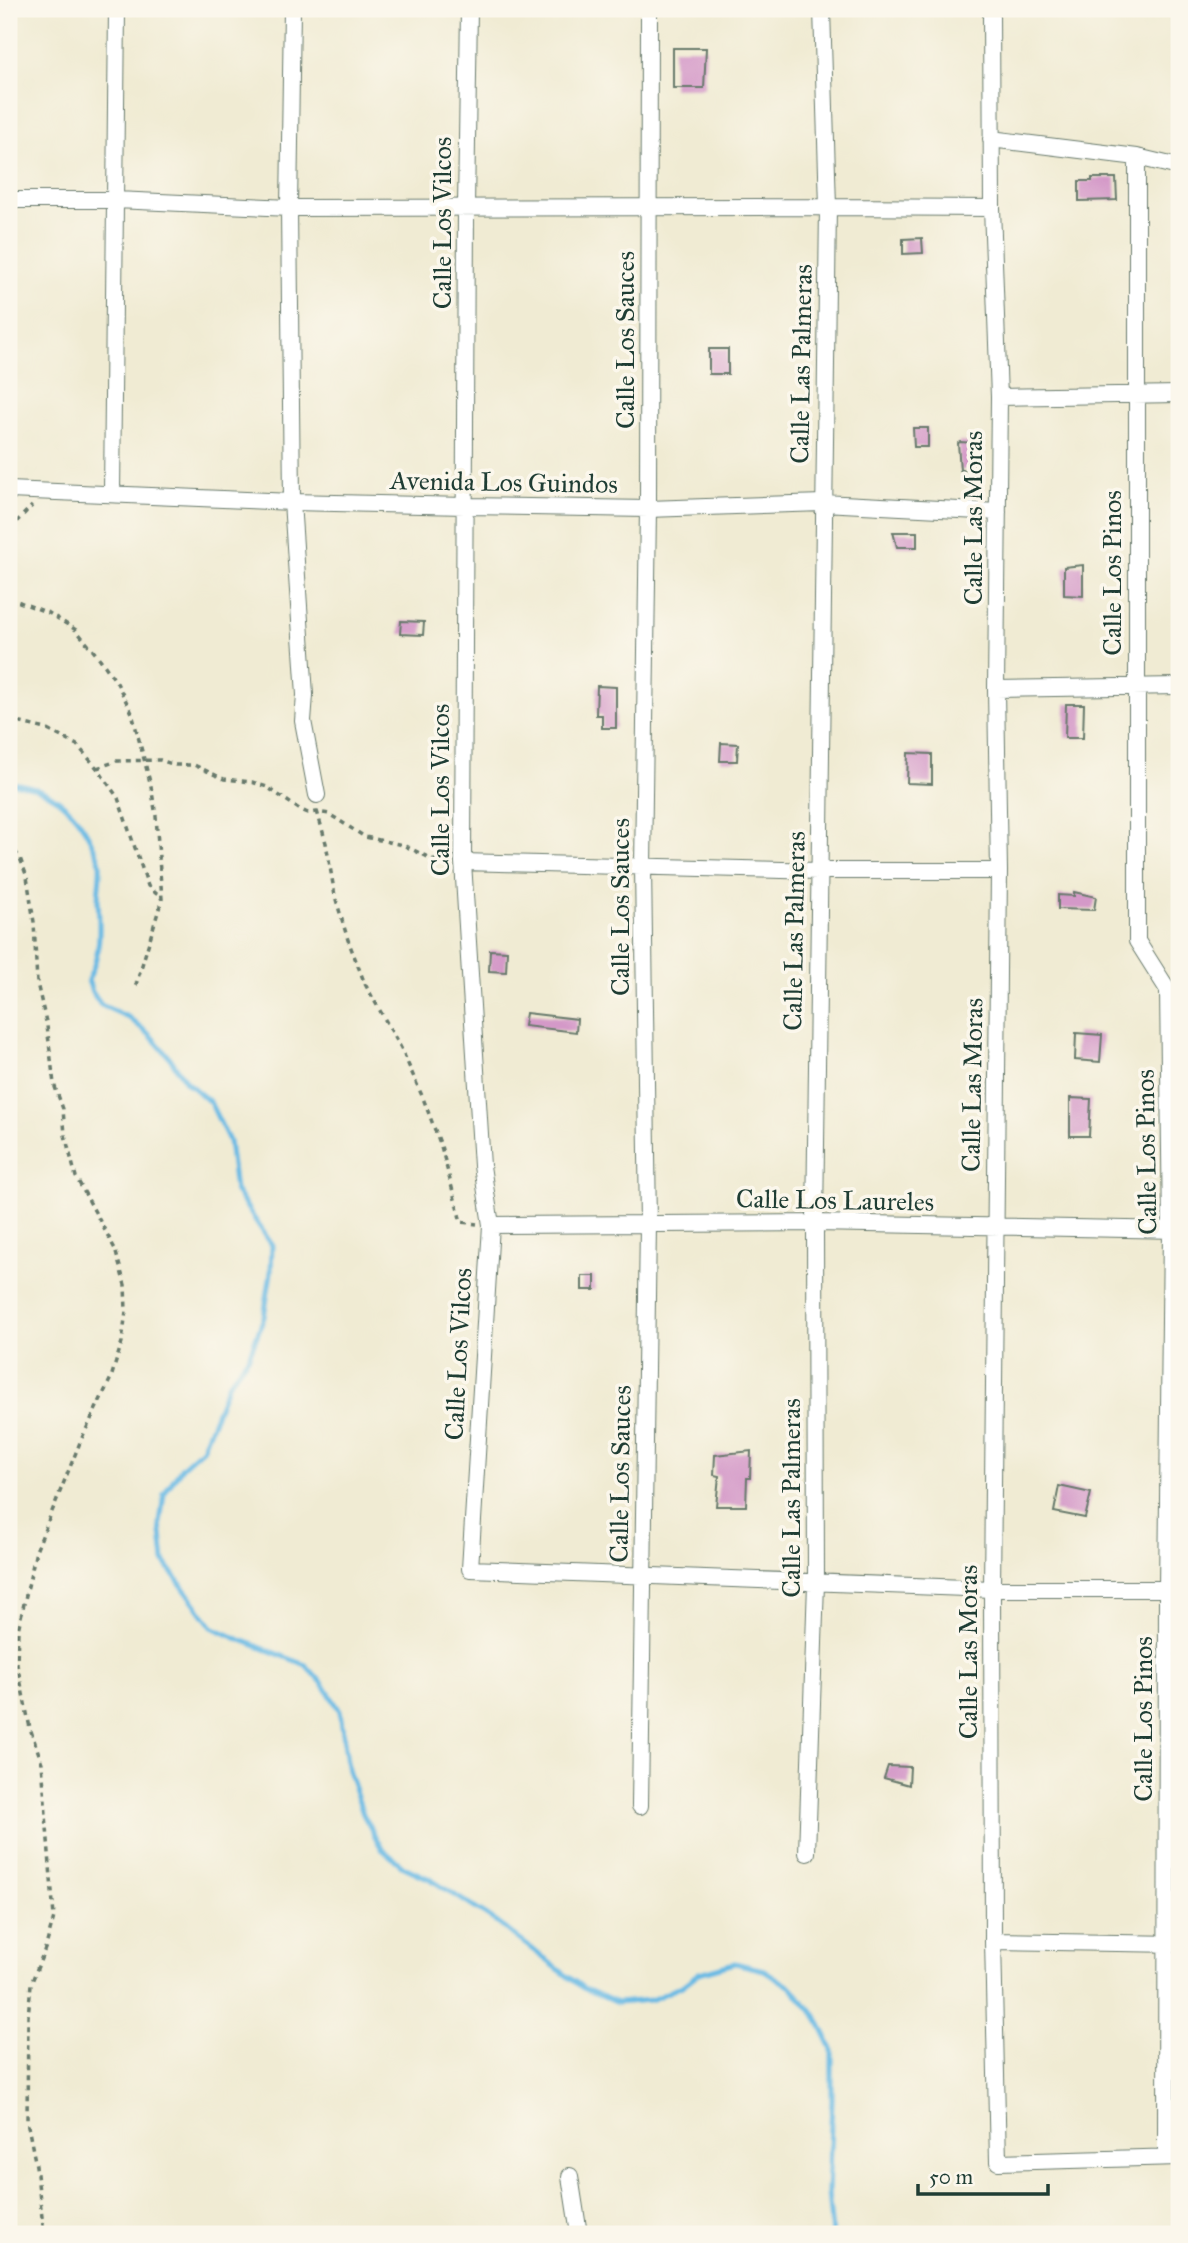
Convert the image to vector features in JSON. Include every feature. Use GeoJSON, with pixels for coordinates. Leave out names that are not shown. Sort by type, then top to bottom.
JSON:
{"type":"FeatureCollection","features":[{"type":"Feature","properties":{"kind":"street"},"geometry":{"type":"LineString","coordinates":[[112,494],[117,9]]}},
{"type":"Feature","properties":{"kind":"street"},"geometry":{"type":"LineString","coordinates":[[292,9],[289,208],[292,502],[305,685],[303,721],[317,804]]}},
{"type":"Feature","properties":{"kind":"street","name":"Calle Los Vilcos"},"geometry":{"type":"LineString","coordinates":[[469,9],[463,862],[482,1166],[491,1225],[470,1569],[643,1576]]}},
{"type":"Feature","properties":{"kind":"street","name":"Calle Los Sauces"},"geometry":{"type":"LineString","coordinates":[[640,1806],[648,1224],[643,867],[649,509],[649,9]]}},
{"type":"Feature","properties":{"kind":"street","name":"Calle Las Palmeras"},"geometry":{"type":"LineString","coordinates":[[807,1853],[816,1583],[815,1223],[828,207],[822,9]]}},
{"type":"Feature","properties":{"kind":"street","name":"Calle Las Moras"},"geometry":{"type":"LineString","coordinates":[[991,9],[992,208],[999,397],[996,689],[999,871],[992,1589],[993,1941],[998,2162],[1173,2156]]}},
{"type":"Feature","properties":{"kind":"street"},"geometry":{"type":"LineString","coordinates":[[991,139],[1137,157],[1179,167]]}},
{"type":"Feature","properties":{"kind":"street","name":"Calle Los Pinos"},"geometry":{"type":"LineString","coordinates":[[1137,157],[1137,941],[1168,990],[1175,1230],[1173,2156]]}},
{"type":"Feature","properties":{"kind":"street"},"geometry":{"type":"LineString","coordinates":[[9,200],[116,200],[289,208],[992,208]]}},
{"type":"Feature","properties":{"kind":"street"},"geometry":{"type":"LineString","coordinates":[[999,397],[1179,394]]}},
{"type":"Feature","properties":{"kind":"street","name":"Avenida Los Guindos"},"geometry":{"type":"LineString","coordinates":[[9,490],[465,506],[649,509],[823,503],[998,512]]}},
{"type":"Feature","properties":{"kind":"street"},"geometry":{"type":"LineString","coordinates":[[996,689],[1179,686]]}},
{"type":"Feature","properties":{"kind":"street"},"geometry":{"type":"LineString","coordinates":[[463,862],[819,871],[999,871]]}},
{"type":"Feature","properties":{"kind":"street","name":"Calle Los Laureles"},"geometry":{"type":"LineString","coordinates":[[491,1225],[815,1223],[1175,1230]]}},
{"type":"Feature","properties":{"kind":"street"},"geometry":{"type":"LineString","coordinates":[[643,1576],[992,1589],[1173,1589]]}},
{"type":"Feature","properties":{"kind":"street"},"geometry":{"type":"LineString","coordinates":[[993,1941],[1173,1944]]}},
{"type":"Feature","properties":{"kind":"street"},"geometry":{"type":"LineString","coordinates":[[570,2176],[579,2234]]}},
{"type":"Feature","properties":{"kind":"path"},"geometry":{"type":"LineString","coordinates":[[9,529],[31,508],[38,491]]}},
{"type":"Feature","properties":{"kind":"path"},"geometry":{"type":"LineString","coordinates":[[9,598],[49,613],[76,630],[117,683],[132,713],[156,816],[162,899],[135,988]]}},
{"type":"Feature","properties":{"kind":"path"},"geometry":{"type":"LineString","coordinates":[[9,720],[46,729],[77,745],[97,768],[118,798],[148,886],[162,899]]}},
{"type":"Feature","properties":{"kind":"path"},"geometry":{"type":"LineString","coordinates":[[97,768],[117,761],[160,760],[175,765],[194,765],[224,779],[252,782],[267,787],[288,803],[308,813],[317,804]]}},
{"type":"Feature","properties":{"kind":"path"},"geometry":{"type":"LineString","coordinates":[[317,804],[365,837],[403,845],[443,862],[463,862]]}},
{"type":"Feature","properties":{"kind":"path"},"geometry":{"type":"LineString","coordinates":[[317,804],[335,895],[348,940],[365,984],[401,1048],[423,1098],[444,1157],[461,1222],[491,1225]]}},
{"type":"Feature","properties":{"kind":"path"},"geometry":{"type":"LineString","coordinates":[[9,843],[20,858],[27,877],[34,922],[37,983],[47,1026],[54,1084],[63,1109],[65,1135],[76,1177],[115,1249],[125,1285],[126,1311],[122,1342],[111,1378],[81,1440],[41,1538],[18,1630],[17,1664],[30,1728],[42,1763],[54,1917],[31,1984],[28,2017],[27,2121],[36,2166],[44,2234]]}},
{"type":"Feature","properties":{"kind":"building"},"geometry":{"type":"Polygon","coordinates":[[[673,48],[706,48],[704,88],[673,88],[673,48]]]}},
{"type":"Feature","properties":{"kind":"building"},"geometry":{"type":"Polygon","coordinates":[[[1092,178],[1116,178],[1117,200],[1079,201],[1079,181],[1092,181],[1092,178]]]}},
{"type":"Feature","properties":{"kind":"building"},"geometry":{"type":"Polygon","coordinates":[[[922,238],[923,253],[903,254],[903,239],[922,238]]]}},
{"type":"Feature","properties":{"kind":"building"},"geometry":{"type":"Polygon","coordinates":[[[709,349],[728,349],[728,374],[709,374],[709,349]]]}},
{"type":"Feature","properties":{"kind":"building"},"geometry":{"type":"Polygon","coordinates":[[[913,428],[928,428],[928,447],[914,447],[913,428]]]}},
{"type":"Feature","properties":{"kind":"building"},"geometry":{"type":"Polygon","coordinates":[[[960,442],[974,443],[974,470],[960,470],[960,442]]]}},
{"type":"Feature","properties":{"kind":"building"},"geometry":{"type":"Polygon","coordinates":[[[893,532],[917,532],[917,547],[897,547],[893,532]]]}},
{"type":"Feature","properties":{"kind":"building"},"geometry":{"type":"Polygon","coordinates":[[[1083,565],[1083,596],[1064,595],[1064,567],[1083,565]]]}},
{"type":"Feature","properties":{"kind":"building"},"geometry":{"type":"Polygon","coordinates":[[[401,621],[424,622],[423,635],[400,634],[401,621]]]}},
{"type":"Feature","properties":{"kind":"building"},"geometry":{"type":"Polygon","coordinates":[[[597,686],[616,687],[616,728],[602,728],[602,715],[596,715],[597,686]]]}},
{"type":"Feature","properties":{"kind":"building"},"geometry":{"type":"Polygon","coordinates":[[[1066,704],[1084,704],[1083,738],[1065,738],[1066,704]]]}},
{"type":"Feature","properties":{"kind":"building"},"geometry":{"type":"Polygon","coordinates":[[[721,743],[738,744],[737,761],[720,761],[721,743]]]}},
{"type":"Feature","properties":{"kind":"building"},"geometry":{"type":"Polygon","coordinates":[[[908,753],[932,754],[932,784],[907,783],[908,753]]]}},
{"type":"Feature","properties":{"kind":"building"},"geometry":{"type":"Polygon","coordinates":[[[1074,892],[1096,897],[1094,910],[1058,909],[1058,895],[1074,896],[1074,892]]]}},
{"type":"Feature","properties":{"kind":"building"},"geometry":{"type":"Polygon","coordinates":[[[490,950],[507,951],[506,972],[489,971],[490,950]]]}},
{"type":"Feature","properties":{"kind":"building"},"geometry":{"type":"Polygon","coordinates":[[[526,1013],[577,1019],[576,1032],[524,1026],[526,1013]]]}},
{"type":"Feature","properties":{"kind":"building"},"geometry":{"type":"Polygon","coordinates":[[[1076,1033],[1102,1035],[1100,1062],[1075,1060],[1076,1033]]]}},
{"type":"Feature","properties":{"kind":"building"},"geometry":{"type":"Polygon","coordinates":[[[1070,1098],[1091,1099],[1089,1136],[1070,1136],[1070,1098]]]}},
{"type":"Feature","properties":{"kind":"building"},"geometry":{"type":"Polygon","coordinates":[[[582,1276],[595,1276],[595,1290],[582,1290],[582,1276]]]}},
{"type":"Feature","properties":{"kind":"building"},"geometry":{"type":"Polygon","coordinates":[[[751,1451],[746,1506],[716,1506],[719,1476],[714,1475],[715,1455],[751,1451]]]}},
{"type":"Feature","properties":{"kind":"building"},"geometry":{"type":"Polygon","coordinates":[[[1059,1486],[1091,1493],[1085,1518],[1054,1512],[1059,1486]]]}},
{"type":"Feature","properties":{"kind":"building"},"geometry":{"type":"Polygon","coordinates":[[[888,1766],[910,1767],[909,1785],[884,1778],[888,1766]]]}},
{"type":"Feature","properties":{"kind":"waterway"},"geometry":{"type":"LineString","coordinates":[[9,783],[48,794],[69,809],[85,830],[100,863],[99,942],[88,980],[92,992],[101,1005],[128,1017],[150,1035],[186,1082],[210,1102],[229,1141],[235,1190],[272,1245],[264,1317],[249,1356],[228,1384],[202,1449],[182,1467],[164,1494],[160,1523],[164,1561],[212,1627],[306,1665],[324,1685],[340,1711],[348,1770],[363,1814],[382,1849],[404,1867],[430,1879],[495,1921],[583,1988],[617,2003],[651,2000],[682,1986],[699,1973],[735,1963],[764,1970],[792,1988],[816,2016],[832,2049],[828,2192],[832,2234]]}}]}
